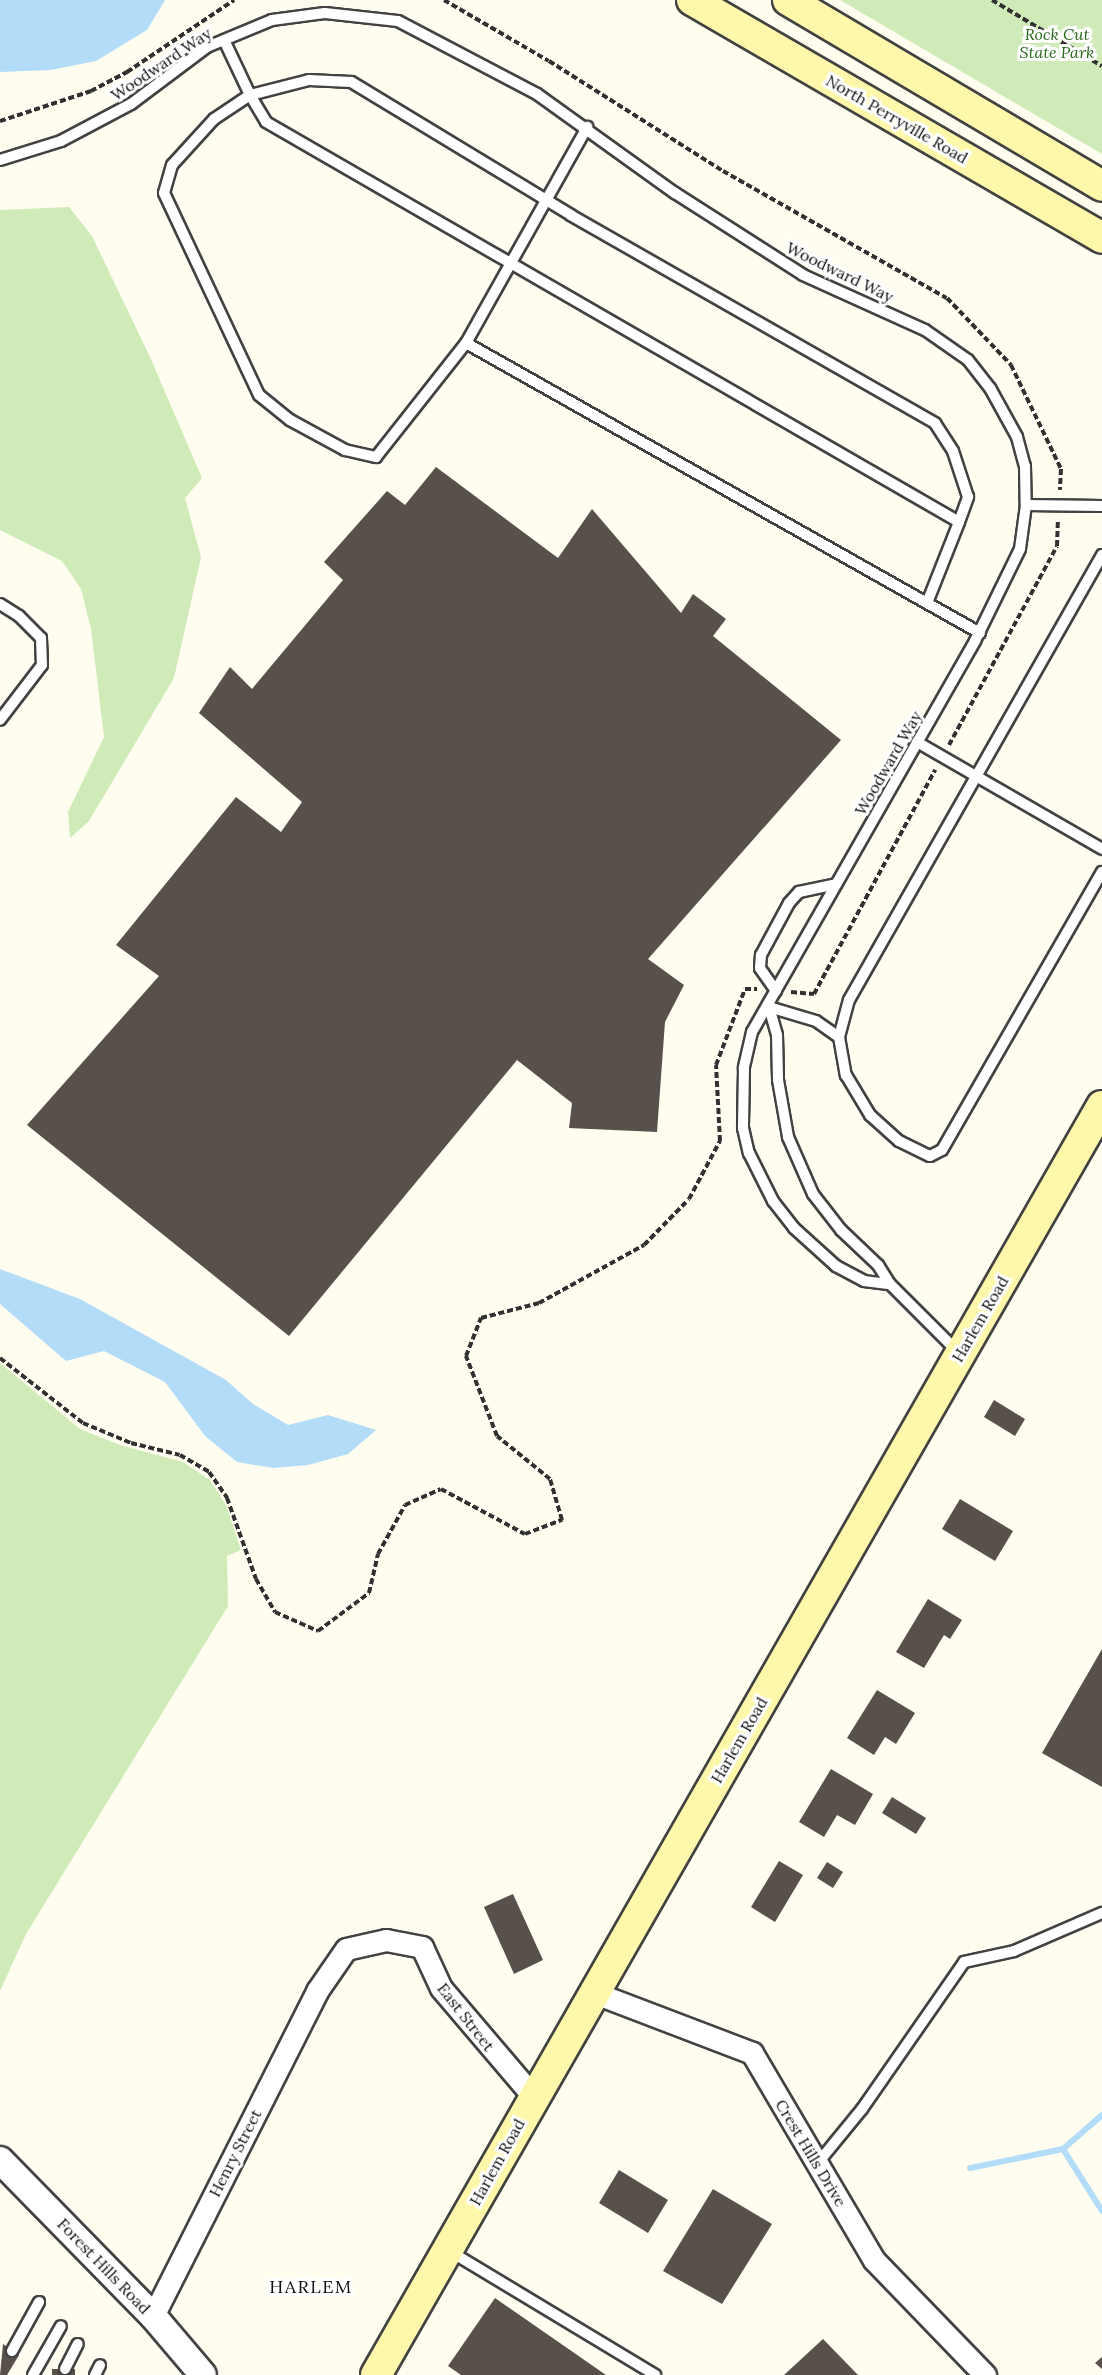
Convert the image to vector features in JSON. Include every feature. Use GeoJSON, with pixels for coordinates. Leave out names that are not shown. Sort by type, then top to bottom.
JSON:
{"type":"FeatureCollection","features":[{"type":"Feature","properties":{"kind":"main road","name":"North Perryville Road"},"geometry":{"type":"LineString","coordinates":[[692,0],[1102,238]]}},
{"type":"Feature","properties":{"kind":"main road"},"geometry":{"type":"LineString","coordinates":[[788,0],[1102,186]]}},
{"type":"Feature","properties":{"kind":"main road","name":"Harlem Road"},"geometry":{"type":"LineString","coordinates":[[376,2375],[533,2096],[1102,1106]]}},
{"type":"Feature","properties":{"kind":"street","name":"East Street"},"geometry":{"type":"LineString","coordinates":[[317,1991],[346,1949],[386,1940],[422,1947],[441,1988],[533,2096]]}},
{"type":"Feature","properties":{"kind":"street","name":"Henry Street"},"geometry":{"type":"LineString","coordinates":[[153,2316],[317,1991]]}},
{"type":"Feature","properties":{"kind":"street","name":"Crest Hills Drive"},"geometry":{"type":"LineString","coordinates":[[594,1993],[752,2053],[874,2260],[985,2375]]}},
{"type":"Feature","properties":{"kind":"street","name":"Forest Hills Road"},"geometry":{"type":"LineString","coordinates":[[0,2160],[153,2316],[203,2375]]}},
{"type":"Feature","properties":{"kind":"lane","name":"Woodward Way"},"geometry":{"type":"LineString","coordinates":[[0,160],[61,141],[131,104],[207,47],[297,14],[359,14],[398,21],[500,72],[588,127],[675,193],[803,274],[925,330],[968,360],[1005,410],[1017,437],[1025,466],[1026,505],[1020,549],[980,633],[769,1006],[752,1032],[744,1068],[743,1128],[756,1169],[773,1201],[808,1244],[836,1266],[864,1281],[890,1284]]}},
{"type":"Feature","properties":{"kind":"lane"},"geometry":{"type":"LineString","coordinates":[[224,40],[250,95],[266,122],[959,522]]}},
{"type":"Feature","properties":{"kind":"lane"},"geometry":{"type":"LineString","coordinates":[[588,127],[547,200],[512,262],[466,343],[376,458],[336,445],[290,420],[259,395],[164,192],[172,165],[214,119],[250,95],[309,80],[351,82],[547,200],[935,423],[953,451],[968,497],[927,603]]}},
{"type":"Feature","properties":{"kind":"lane"},"geometry":{"type":"LineString","coordinates":[[466,343],[980,633]]}},
{"type":"Feature","properties":{"kind":"lane"},"geometry":{"type":"LineString","coordinates":[[1026,505],[1102,506]]}},
{"type":"Feature","properties":{"kind":"lane"},"geometry":{"type":"LineString","coordinates":[[1102,555],[849,1000],[839,1038],[846,1075],[870,1115],[899,1142],[930,1156],[942,1150],[1102,872]]}},
{"type":"Feature","properties":{"kind":"lane"},"geometry":{"type":"LineString","coordinates":[[0,604],[19,616],[41,638],[42,665],[0,720]]}},
{"type":"Feature","properties":{"kind":"lane"},"geometry":{"type":"LineString","coordinates":[[917,742],[1102,849]]}},
{"type":"Feature","properties":{"kind":"lane"},"geometry":{"type":"LineString","coordinates":[[776,990],[760,968],[762,955],[789,903],[799,892],[836,884]]}},
{"type":"Feature","properties":{"kind":"lane"},"geometry":{"type":"LineString","coordinates":[[769,1006],[816,1021],[839,1038]]}},
{"type":"Feature","properties":{"kind":"lane"},"geometry":{"type":"LineString","coordinates":[[769,1006],[777,1035],[781,1108],[799,1167],[826,1212],[878,1265],[890,1284],[960,1354]]}},
{"type":"Feature","properties":{"kind":"lane"},"geometry":{"type":"LineString","coordinates":[[817,2164],[862,2109],[964,1962],[1014,1951],[1102,1913]]}},
{"type":"Feature","properties":{"kind":"lane"},"geometry":{"type":"LineString","coordinates":[[448,2249],[655,2375]]}},
{"type":"Feature","properties":{"kind":"lane"},"geometry":{"type":"LineString","coordinates":[[12,2351],[39,2302]]}},
{"type":"Feature","properties":{"kind":"lane"},"geometry":{"type":"LineString","coordinates":[[33,2375],[61,2326]]}},
{"type":"Feature","properties":{"kind":"lane"},"geometry":{"type":"LineString","coordinates":[[66,2369],[78,2344]]}},
{"type":"Feature","properties":{"kind":"path"},"geometry":{"type":"LineString","coordinates":[[0,121],[30,114],[100,86],[234,0]]}},
{"type":"Feature","properties":{"kind":"path"},"geometry":{"type":"LineString","coordinates":[[0,1358],[83,1423],[131,1443],[180,1455],[209,1473],[227,1498],[256,1579],[275,1612],[318,1631],[369,1593],[378,1554],[405,1505],[441,1489],[525,1534],[562,1520],[550,1479],[497,1436],[466,1356],[481,1318],[539,1303],[644,1245],[689,1199],[720,1141],[716,1065],[745,988],[814,994],[1057,546],[1061,469],[1011,365],[947,298],[723,171],[549,61],[444,0]]}},
{"type":"Feature","properties":{"kind":"path"},"geometry":{"type":"LineString","coordinates":[[992,0],[1102,66]]}},
{"type":"Feature","properties":{"kind":"green space","name":"Rock Cut State Park"},"geometry":{"type":"Polygon","coordinates":[[[840,0],[1102,0],[1102,154],[840,0]]]}},
{"type":"Feature","properties":{"kind":"green space"},"geometry":{"type":"Polygon","coordinates":[[[69,207],[92,236],[150,357],[202,478],[185,498],[201,557],[174,678],[89,821],[70,838],[68,812],[104,737],[91,629],[81,589],[62,561],[0,530],[0,210],[69,207]]]}},
{"type":"Feature","properties":{"kind":"green space"},"geometry":{"type":"Polygon","coordinates":[[[0,1363],[80,1429],[120,1445],[183,1462],[210,1480],[226,1505],[241,1550],[227,1556],[228,1606],[26,1934],[0,1991],[0,1363]]]}},
{"type":"Feature","properties":{"kind":"water"},"geometry":{"type":"Polygon","coordinates":[[[0,0],[165,0],[147,30],[96,61],[51,70],[0,72],[0,0]]]}},
{"type":"Feature","properties":{"kind":"water"},"geometry":{"type":"Polygon","coordinates":[[[0,1269],[80,1299],[226,1380],[253,1404],[288,1425],[328,1415],[376,1430],[348,1454],[308,1465],[273,1468],[237,1462],[205,1436],[165,1382],[104,1351],[66,1361],[0,1304],[0,1269]]]}},
{"type":"Feature","properties":{"kind":"building"},"geometry":{"type":"Polygon","coordinates":[[[436,467],[558,558],[592,509],[681,613],[693,594],[726,619],[713,636],[841,740],[648,959],[684,985],[665,1022],[657,1132],[569,1128],[572,1103],[517,1060],[289,1336],[27,1125],[159,976],[116,945],[236,797],[281,832],[302,802],[199,713],[230,667],[252,689],[343,580],[324,562],[387,491],[405,505],[436,467]]]}},
{"type":"Feature","properties":{"kind":"building"},"geometry":{"type":"Polygon","coordinates":[[[994,1400],[1025,1419],[1015,1436],[984,1417],[994,1400]]]}},
{"type":"Feature","properties":{"kind":"building"},"geometry":{"type":"Polygon","coordinates":[[[960,1499],[1013,1531],[995,1561],[942,1529],[960,1499]]]}},
{"type":"Feature","properties":{"kind":"building"},"geometry":{"type":"Polygon","coordinates":[[[928,1599],[962,1620],[950,1639],[944,1635],[924,1668],[896,1652],[928,1599]]]}},
{"type":"Feature","properties":{"kind":"building"},"geometry":{"type":"Polygon","coordinates":[[[1102,1649],[1102,1787],[1042,1753],[1102,1649]]]}},
{"type":"Feature","properties":{"kind":"building"},"geometry":{"type":"Polygon","coordinates":[[[877,1690],[915,1713],[896,1744],[885,1737],[874,1755],[847,1738],[877,1690]]]}},
{"type":"Feature","properties":{"kind":"building"},"geometry":{"type":"Polygon","coordinates":[[[831,1769],[873,1794],[855,1825],[837,1815],[824,1837],[799,1822],[831,1769]]]}},
{"type":"Feature","properties":{"kind":"building"},"geometry":{"type":"Polygon","coordinates":[[[892,1797],[926,1818],[916,1834],[882,1813],[892,1797]]]}},
{"type":"Feature","properties":{"kind":"building"},"geometry":{"type":"Polygon","coordinates":[[[779,1861],[803,1875],[775,1922],[751,1907],[779,1861]]]}},
{"type":"Feature","properties":{"kind":"building"},"geometry":{"type":"Polygon","coordinates":[[[827,1862],[843,1872],[833,1888],[817,1878],[827,1862]]]}},
{"type":"Feature","properties":{"kind":"building"},"geometry":{"type":"Polygon","coordinates":[[[513,1894],[543,1960],[514,1974],[484,1907],[513,1894]]]}},
{"type":"Feature","properties":{"kind":"building"},"geometry":{"type":"Polygon","coordinates":[[[619,2170],[668,2200],[648,2233],[599,2203],[619,2170]]]}},
{"type":"Feature","properties":{"kind":"building"},"geometry":{"type":"Polygon","coordinates":[[[713,2189],[772,2224],[722,2304],[663,2271],[713,2189]]]}},
{"type":"Feature","properties":{"kind":"building"},"geometry":{"type":"Polygon","coordinates":[[[495,2298],[606,2375],[461,2375],[448,2366],[495,2298]]]}},
{"type":"Feature","properties":{"kind":"building"},"geometry":{"type":"Polygon","coordinates":[[[823,2339],[858,2375],[784,2375],[823,2339]]]}},
{"type":"Feature","properties":{"kind":"building"},"geometry":{"type":"Polygon","coordinates":[[[3,2344],[19,2355],[7,2375],[0,2375],[3,2344]]]}},
{"type":"Feature","properties":{"kind":"building"},"geometry":{"type":"Polygon","coordinates":[[[1102,2357],[1102,2369],[1095,2363],[1102,2357]]]}},
{"type":"Feature","properties":{"kind":"building"},"geometry":{"type":"Polygon","coordinates":[[[52,2369],[75,2369],[75,2375],[52,2375],[52,2369]]]}},
{"type":"Feature","properties":{"kind":"waterway"},"geometry":{"type":"LineString","coordinates":[[970,2168],[1063,2149],[1102,2115]]}},
{"type":"Feature","properties":{"kind":"waterway"},"geometry":{"type":"LineString","coordinates":[[1063,2149],[1102,2211]]}},
{"type":"Feature","properties":{"kind":"district","name":"HARLEM"},"geometry":{"type":"Point","coordinates":[311,2287]}}]}
